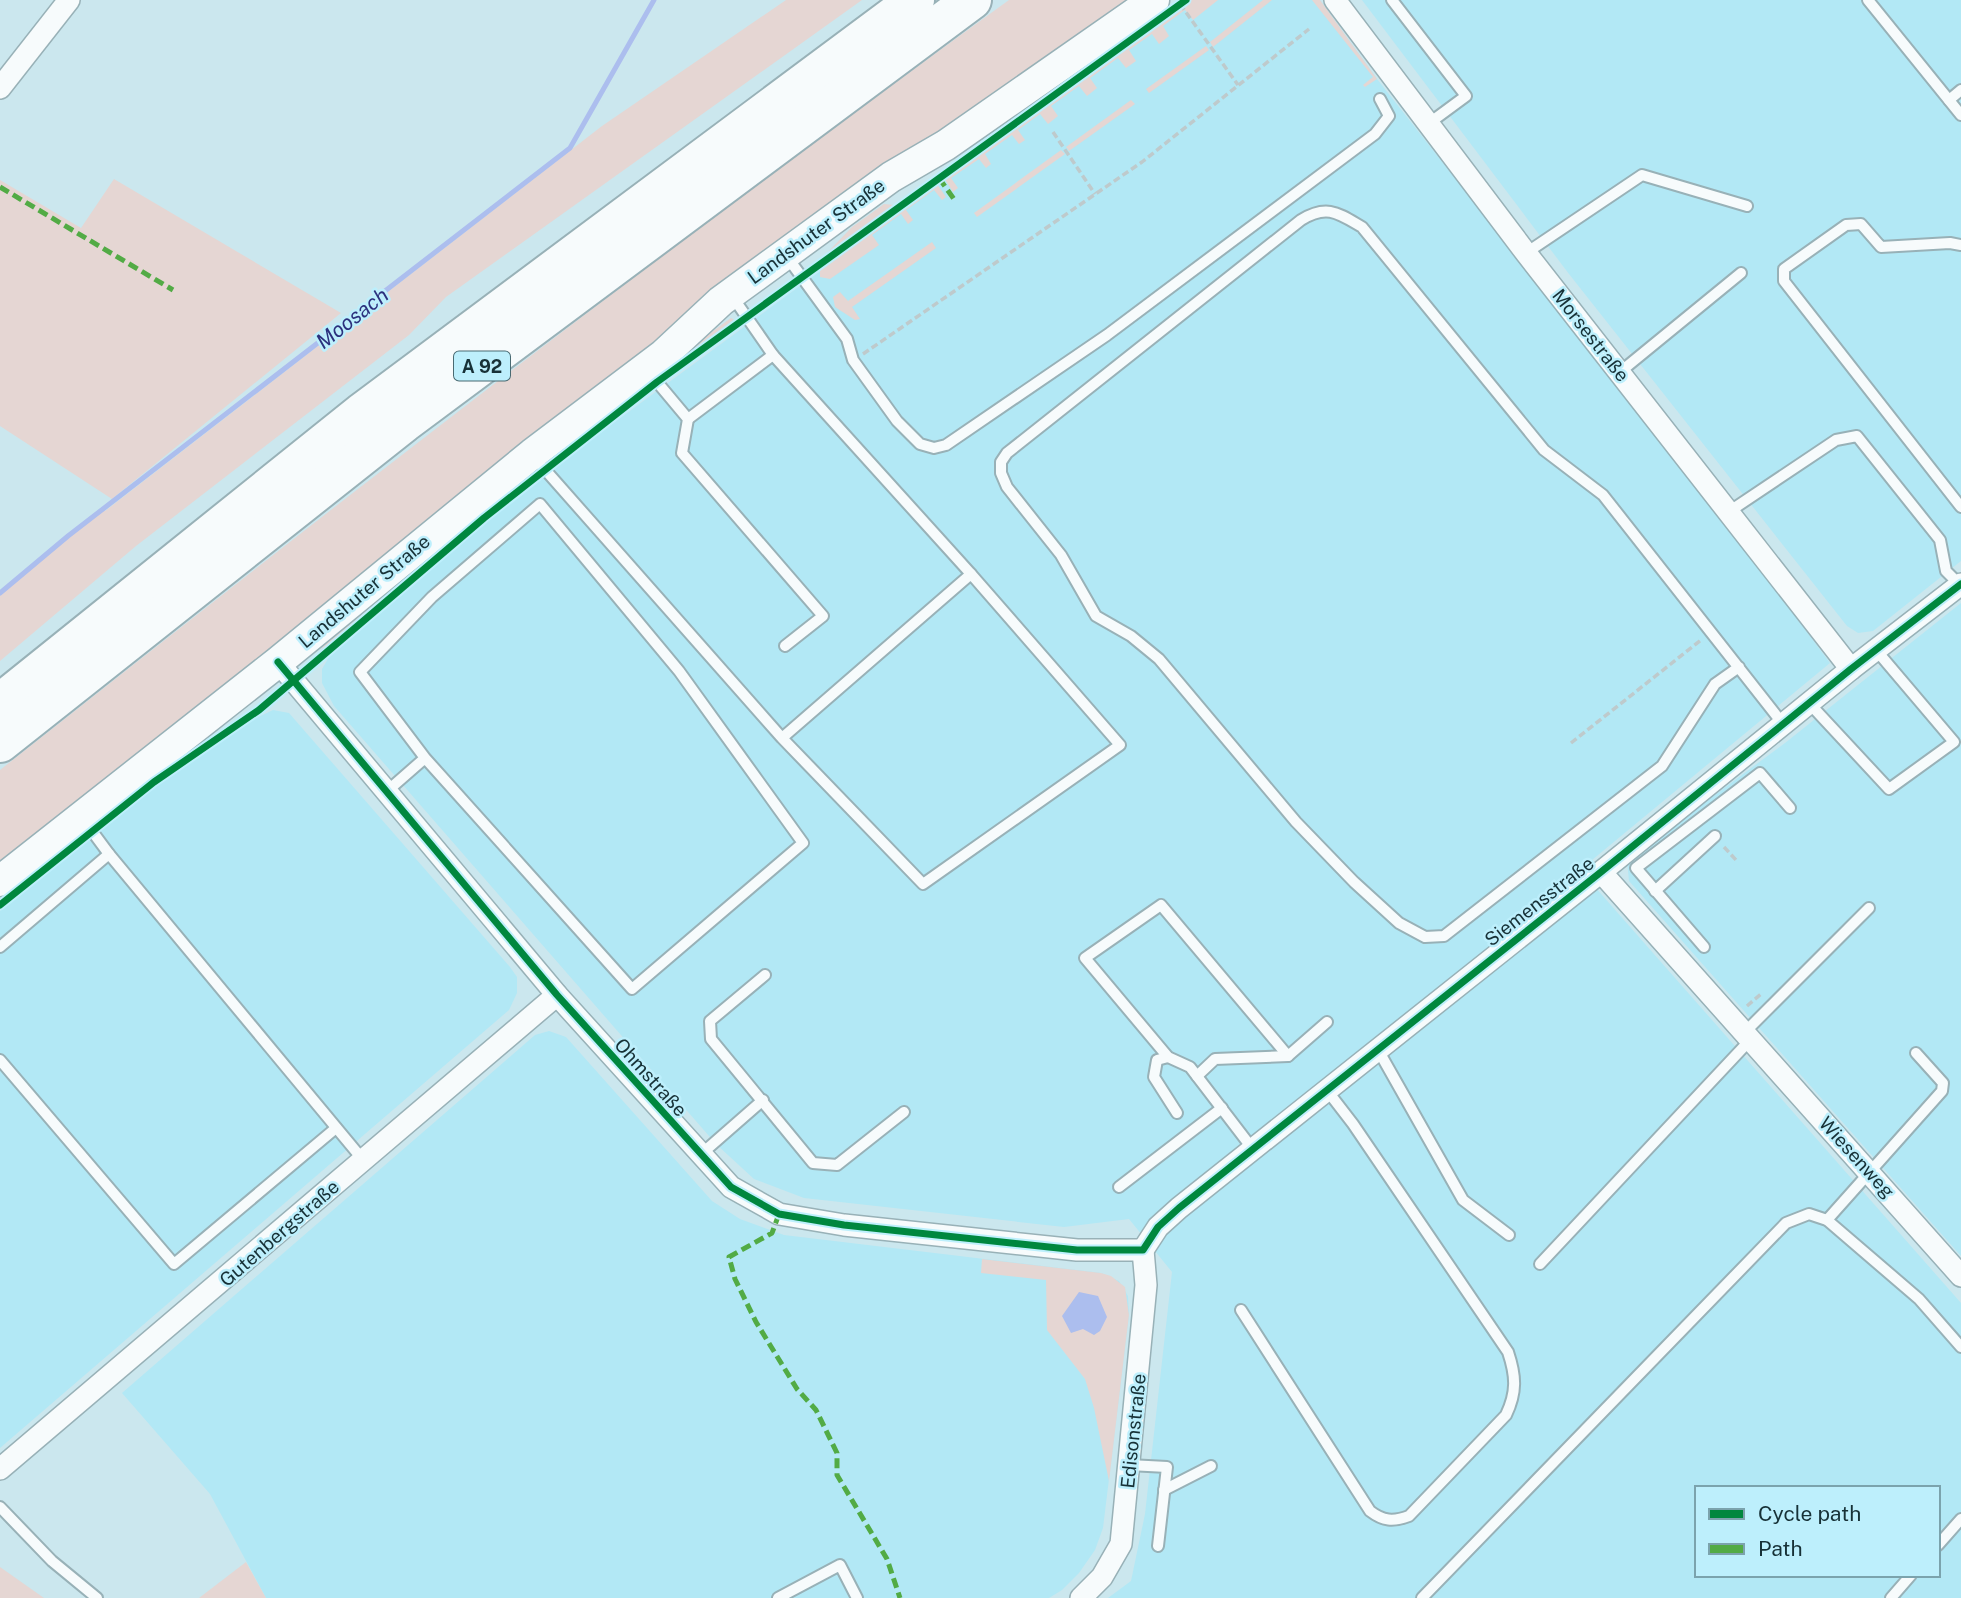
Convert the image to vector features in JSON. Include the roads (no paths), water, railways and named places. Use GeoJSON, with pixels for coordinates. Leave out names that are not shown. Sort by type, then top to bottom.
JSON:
{"type":"FeatureCollection","features":[{"type":"Feature","properties":{"kind":"highway","name":"A 92"},"geometry":{"type":"LineString","coordinates":[[0,703],[360,413],[915,0]]}},
{"type":"Feature","properties":{"kind":"highway","name":"A 92"},"geometry":{"type":"LineString","coordinates":[[0,743],[404,424],[972,0]]}},
{"type":"Feature","properties":{"kind":"main road","name":"Landshuter Straße"},"geometry":{"type":"LineString","coordinates":[[654,361],[721,301],[891,177],[946,145],[1167,2]]}},
{"type":"Feature","properties":{"kind":"main road","name":"Landshuter Straße"},"geometry":{"type":"LineString","coordinates":[[0,881],[278,662],[532,454],[654,361],[738,306],[898,187],[946,145]]}},
{"type":"Feature","properties":{"kind":"street"},"geometry":{"type":"LineString","coordinates":[[0,88],[69,0]]}},
{"type":"Feature","properties":{"kind":"street","name":"Morsestraße"},"geometry":{"type":"LineString","coordinates":[[1335,0],[1526,253],[1851,669]]}},
{"type":"Feature","properties":{"kind":"street","name":"Siemensstraße"},"geometry":{"type":"LineString","coordinates":[[1143,1250],[1158,1227],[1252,1148],[1960,585]]}},
{"type":"Feature","properties":{"kind":"street","name":"Ohmstraße"},"geometry":{"type":"LineString","coordinates":[[278,662],[556,995],[699,1156],[731,1187],[779,1214],[844,1225],[1077,1250],[1143,1250]]}},
{"type":"Feature","properties":{"kind":"street","name":"Wiesenweg"},"geometry":{"type":"LineString","coordinates":[[1601,872],[1870,1170],[1961,1276]]}},
{"type":"Feature","properties":{"kind":"street","name":"Gutenbergstraße"},"geometry":{"type":"LineString","coordinates":[[0,1469],[556,995]]}},
{"type":"Feature","properties":{"kind":"street","name":"Edisonstraße"},"geometry":{"type":"LineString","coordinates":[[1081,1598],[1102,1577],[1121,1544],[1146,1285],[1143,1250]]}},
{"type":"Feature","properties":{"kind":"lane"},"geometry":{"type":"LineString","coordinates":[[1392,0],[1466,96],[1428,124]]}},
{"type":"Feature","properties":{"kind":"lane"},"geometry":{"type":"LineString","coordinates":[[1868,0],[1961,115]]}},
{"type":"Feature","properties":{"kind":"lane"},"geometry":{"type":"LineString","coordinates":[[793,265],[847,340],[853,360],[897,421],[920,444],[934,448],[946,445],[1107,335],[1375,134],[1389,116],[1376,102],[1399,86]]}},
{"type":"Feature","properties":{"kind":"lane"},"geometry":{"type":"LineString","coordinates":[[1949,100],[1961,90]]}},
{"type":"Feature","properties":{"kind":"lane"},"geometry":{"type":"LineString","coordinates":[[1526,253],[1642,175],[1747,206]]}},
{"type":"Feature","properties":{"kind":"lane"},"geometry":{"type":"LineString","coordinates":[[1739,667],[1715,684],[1662,766],[1444,936],[1425,937],[1399,923],[1354,883],[1296,822],[1159,659],[1131,636],[1097,616],[1061,555],[1007,487],[1001,473],[1001,462],[1007,453],[1301,219],[1317,210],[1336,212],[1362,228],[1544,450],[1603,495],[1739,667],[1783,724]]}},
{"type":"Feature","properties":{"kind":"lane"},"geometry":{"type":"LineString","coordinates":[[1961,245],[1951,243],[1881,247],[1861,224],[1846,225],[1784,269],[1784,281],[1961,506]]}},
{"type":"Feature","properties":{"kind":"lane"},"geometry":{"type":"LineString","coordinates":[[1620,372],[1741,273]]}},
{"type":"Feature","properties":{"kind":"lane"},"geometry":{"type":"LineString","coordinates":[[532,454],[782,738],[923,884],[1120,745],[971,574],[773,355],[738,306]]}},
{"type":"Feature","properties":{"kind":"lane"},"geometry":{"type":"LineString","coordinates":[[688,419],[773,355]]}},
{"type":"Feature","properties":{"kind":"lane"},"geometry":{"type":"LineString","coordinates":[[654,361],[688,419],[682,453],[823,616],[785,646]]}},
{"type":"Feature","properties":{"kind":"lane"},"geometry":{"type":"LineString","coordinates":[[1730,511],[1836,440],[1857,436],[1940,540],[1946,571],[1960,585]]}},
{"type":"Feature","properties":{"kind":"lane"},"geometry":{"type":"LineString","coordinates":[[540,503],[679,671],[803,843],[632,989],[425,758],[360,673],[432,597],[540,503]]}},
{"type":"Feature","properties":{"kind":"lane"},"geometry":{"type":"LineString","coordinates":[[782,738],[971,574]]}},
{"type":"Feature","properties":{"kind":"lane"},"geometry":{"type":"LineString","coordinates":[[1809,703],[1889,789],[1954,743],[1876,650]]}},
{"type":"Feature","properties":{"kind":"lane"},"geometry":{"type":"LineString","coordinates":[[385,793],[425,758]]}},
{"type":"Feature","properties":{"kind":"lane"},"geometry":{"type":"LineString","coordinates":[[1704,947],[1634,865],[1760,773],[1790,808]]}},
{"type":"Feature","properties":{"kind":"lane"},"geometry":{"type":"LineString","coordinates":[[80,816],[364,1161]]}},
{"type":"Feature","properties":{"kind":"lane"},"geometry":{"type":"LineString","coordinates":[[1655,891],[1715,836]]}},
{"type":"Feature","properties":{"kind":"lane"},"geometry":{"type":"LineString","coordinates":[[0,947],[109,853]]}},
{"type":"Feature","properties":{"kind":"lane"},"geometry":{"type":"LineString","coordinates":[[1252,1148],[1190,1067],[1168,1057],[1084,958],[1161,905],[1289,1056]]}},
{"type":"Feature","properties":{"kind":"lane"},"geometry":{"type":"LineString","coordinates":[[1540,1265],[1749,1035],[1869,908]]}},
{"type":"Feature","properties":{"kind":"lane"},"geometry":{"type":"LineString","coordinates":[[765,975],[710,1021],[711,1039],[813,1163],[837,1165],[904,1112]]}},
{"type":"Feature","properties":{"kind":"lane"},"geometry":{"type":"LineString","coordinates":[[1197,1076],[1215,1059],[1289,1056],[1327,1022]]}},
{"type":"Feature","properties":{"kind":"lane"},"geometry":{"type":"LineString","coordinates":[[1377,1048],[1463,1200],[1509,1235]]}},
{"type":"Feature","properties":{"kind":"lane"},"geometry":{"type":"LineString","coordinates":[[1827,1220],[1942,1091],[1943,1083],[1916,1053]]}},
{"type":"Feature","properties":{"kind":"lane"},"geometry":{"type":"LineString","coordinates":[[1168,1057],[1157,1060],[1154,1077],[1177,1113]]}},
{"type":"Feature","properties":{"kind":"lane"},"geometry":{"type":"LineString","coordinates":[[0,1060],[174,1264],[336,1128]]}},
{"type":"Feature","properties":{"kind":"lane"},"geometry":{"type":"LineString","coordinates":[[1241,1310],[1370,1511],[1380,1519],[1396,1521],[1409,1516],[1506,1415],[1513,1400],[1516,1385],[1508,1352],[1353,1124],[1326,1089]]}},
{"type":"Feature","properties":{"kind":"lane"},"geometry":{"type":"LineString","coordinates":[[699,1156],[762,1100]]}},
{"type":"Feature","properties":{"kind":"lane"},"geometry":{"type":"LineString","coordinates":[[1119,1186],[1222,1108]]}},
{"type":"Feature","properties":{"kind":"lane"},"geometry":{"type":"LineString","coordinates":[[1422,1598],[1786,1223],[1809,1214],[1827,1220],[1919,1298],[1961,1347]]}},
{"type":"Feature","properties":{"kind":"lane"},"geometry":{"type":"LineString","coordinates":[[1129,1465],[1167,1467],[1158,1546]]}},
{"type":"Feature","properties":{"kind":"lane"},"geometry":{"type":"LineString","coordinates":[[1164,1490],[1211,1466]]}},
{"type":"Feature","properties":{"kind":"lane"},"geometry":{"type":"LineString","coordinates":[[0,1507],[52,1561],[97,1598]]}},
{"type":"Feature","properties":{"kind":"lane"},"geometry":{"type":"LineString","coordinates":[[1940,1543],[1961,1519]]}},
{"type":"Feature","properties":{"kind":"lane"},"geometry":{"type":"LineString","coordinates":[[778,1598],[840,1565],[857,1598]]}},
{"type":"Feature","properties":{"kind":"lane"},"geometry":{"type":"LineString","coordinates":[[1891,1598],[1909,1577]]}},
{"type":"Feature","properties":{"kind":"waterway","name":"Moosach"},"geometry":{"type":"LineString","coordinates":[[0,593],[68,536],[570,148],[654,0]]}}]}
